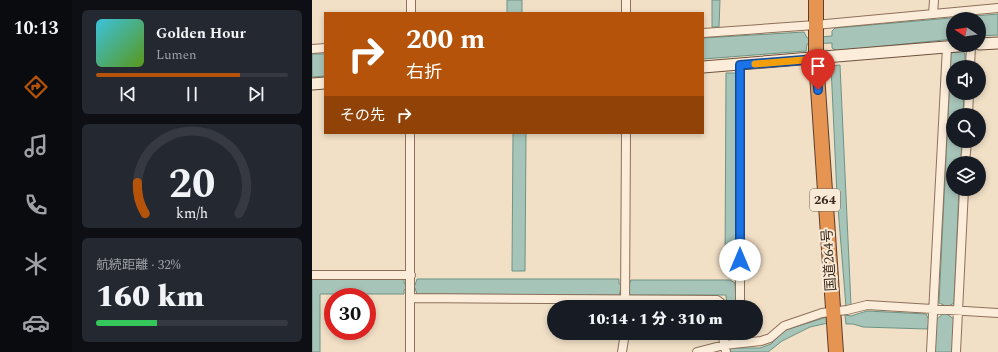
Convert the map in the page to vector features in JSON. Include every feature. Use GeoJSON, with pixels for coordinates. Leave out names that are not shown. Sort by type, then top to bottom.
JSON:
{"type":"FeatureCollection","features":[{"type":"Feature","properties":{"kind":"highway","name":"国道264号"},"geometry":{"type":"LineString","coordinates":[[816,0],[815,42],[836,352]]}},
{"type":"Feature","properties":{"kind":"street"},"geometry":{"type":"LineString","coordinates":[[411,0],[411,12]]}},
{"type":"Feature","properties":{"kind":"street"},"geometry":{"type":"LineString","coordinates":[[626,0],[626,12]]}},
{"type":"Feature","properties":{"kind":"street"},"geometry":{"type":"LineString","coordinates":[[933,14],[934,0]]}},
{"type":"Feature","properties":{"kind":"street"},"geometry":{"type":"LineString","coordinates":[[704,67],[740,65],[815,42],[933,14],[998,8]]}},
{"type":"Feature","properties":{"kind":"street"},"geometry":{"type":"LineString","coordinates":[[704,33],[815,42],[946,47]]}},
{"type":"Feature","properties":{"kind":"street"},"geometry":{"type":"LineString","coordinates":[[986,43],[998,42]]}},
{"type":"Feature","properties":{"kind":"street"},"geometry":{"type":"LineString","coordinates":[[312,48],[324,48]]}},
{"type":"Feature","properties":{"kind":"street"},"geometry":{"type":"LineString","coordinates":[[947,52],[943,312],[956,352]]}},
{"type":"Feature","properties":{"kind":"street"},"geometry":{"type":"LineString","coordinates":[[740,65],[740,300]]}},
{"type":"Feature","properties":{"kind":"street"},"geometry":{"type":"LineString","coordinates":[[312,84],[324,83]]}},
{"type":"Feature","properties":{"kind":"street"},"geometry":{"type":"LineString","coordinates":[[410,134],[410,352]]}},
{"type":"Feature","properties":{"kind":"street"},"geometry":{"type":"LineString","coordinates":[[625,295],[626,134]]}},
{"type":"Feature","properties":{"kind":"street"},"geometry":{"type":"LineString","coordinates":[[931,352],[932,326],[943,312],[963,196]]}},
{"type":"Feature","properties":{"kind":"street"},"geometry":{"type":"LineString","coordinates":[[312,275],[410,275]]}},
{"type":"Feature","properties":{"kind":"street"},"geometry":{"type":"LineString","coordinates":[[410,290],[625,295],[717,300]]}},
{"type":"Feature","properties":{"kind":"street"},"geometry":{"type":"LineString","coordinates":[[697,352],[770,338],[784,326],[822,313],[867,305],[943,312],[998,313]]}},
{"type":"Feature","properties":{"kind":"street"},"geometry":{"type":"LineString","coordinates":[[622,352],[624,340]]}},
{"type":"Feature","properties":{"kind":"shaded area"},"geometry":{"type":"Polygon","coordinates":[[[507,0],[522,0],[522,12],[507,12],[507,0]]]}},
{"type":"Feature","properties":{"kind":"shaded area"},"geometry":{"type":"Polygon","coordinates":[[[712,0],[720,0],[719,27],[712,27],[712,0]]]}},
{"type":"Feature","properties":{"kind":"shaded area"},"geometry":{"type":"Polygon","coordinates":[[[998,14],[998,35],[986,36],[986,15],[998,14]]]}},
{"type":"Feature","properties":{"kind":"shaded area"},"geometry":{"type":"Polygon","coordinates":[[[946,18],[946,40],[837,51],[832,48],[832,43],[807,44],[806,51],[704,59],[704,38],[804,32],[807,38],[832,36],[832,31],[835,28],[946,18]]]}},
{"type":"Feature","properties":{"kind":"shaded area"},"geometry":{"type":"Polygon","coordinates":[[[964,52],[965,60],[951,60],[951,53],[964,52]]]}},
{"type":"Feature","properties":{"kind":"shaded area"},"geometry":{"type":"Polygon","coordinates":[[[312,54],[324,54],[324,76],[312,77],[312,54]]]}},
{"type":"Feature","properties":{"kind":"shaded area"},"geometry":{"type":"Polygon","coordinates":[[[840,65],[851,305],[846,307],[837,195],[831,66],[840,65]]]}},
{"type":"Feature","properties":{"kind":"shaded area"},"geometry":{"type":"Polygon","coordinates":[[[726,73],[737,73],[736,272],[725,272],[726,73]]]}},
{"type":"Feature","properties":{"kind":"shaded area"},"geometry":{"type":"Polygon","coordinates":[[[949,100],[964,100],[963,108],[948,108],[949,100]]]}},
{"type":"Feature","properties":{"kind":"shaded area"},"geometry":{"type":"Polygon","coordinates":[[[513,134],[526,134],[525,271],[512,271],[513,134]]]}},
{"type":"Feature","properties":{"kind":"shaded area"},"geometry":{"type":"Polygon","coordinates":[[[946,148],[962,148],[961,156],[946,156],[946,148]]]}},
{"type":"Feature","properties":{"kind":"shaded area"},"geometry":{"type":"Polygon","coordinates":[[[946,157],[946,196],[959,196],[954,303],[949,306],[948,315],[954,319],[952,352],[935,352],[936,325],[929,324],[927,329],[863,327],[853,324],[846,324],[845,315],[851,316],[867,311],[926,314],[928,318],[937,319],[943,314],[944,305],[939,303],[946,157]]]}},
{"type":"Feature","properties":{"kind":"shaded area"},"geometry":{"type":"Polygon","coordinates":[[[312,278],[404,279],[404,283],[407,285],[415,285],[417,279],[619,279],[619,284],[629,285],[631,280],[730,280],[735,283],[736,300],[726,300],[726,295],[629,295],[621,289],[619,295],[417,294],[415,288],[407,288],[404,290],[404,294],[376,294],[376,288],[324,288],[324,294],[320,294],[320,352],[312,352],[312,278]]]}},
{"type":"Feature","properties":{"kind":"shaded area"},"geometry":{"type":"Polygon","coordinates":[[[827,317],[828,323],[810,327],[782,341],[768,352],[730,352],[728,340],[737,340],[732,341],[733,348],[760,348],[771,344],[785,330],[827,317]]]}},
{"type":"Feature","properties":{"kind":"slow traffic"},"geometry":{"type":"LineString","coordinates":[[755,64],[815,59]]}},
{"type":"Feature","properties":{"kind":"route"},"geometry":{"type":"LineString","coordinates":[[740,260],[740,65],[816,59],[818,90]]}}]}
